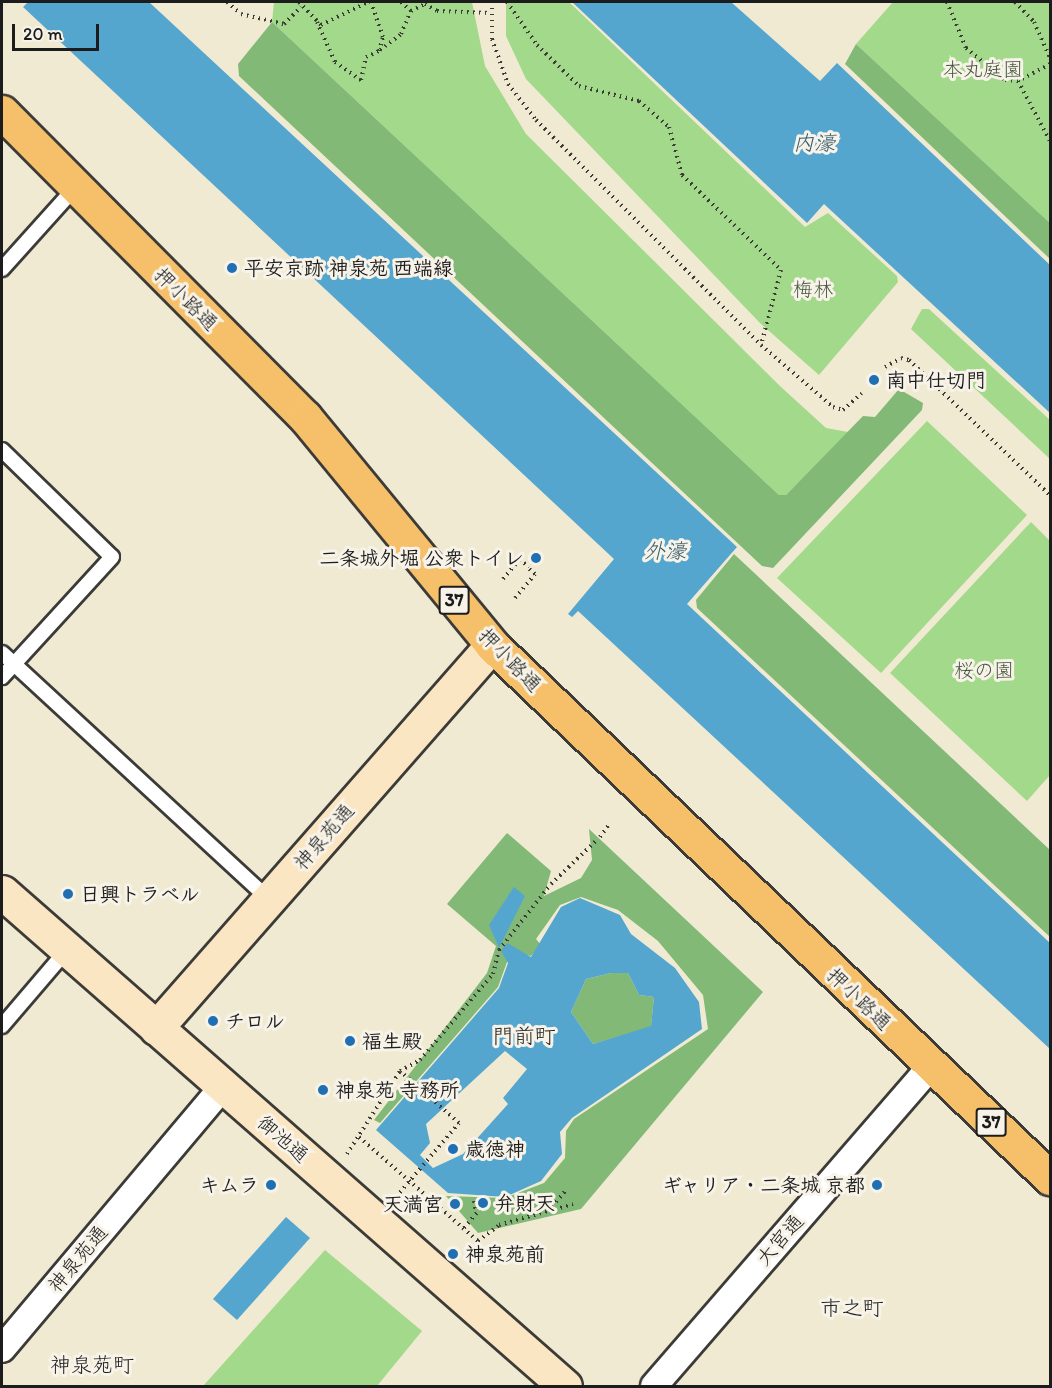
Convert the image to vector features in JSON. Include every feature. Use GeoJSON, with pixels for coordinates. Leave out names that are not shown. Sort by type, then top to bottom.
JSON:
{"type":"FeatureCollection","features":[{"type":"Feature","properties":{"kind":"main road","name":"押小路通"},"geometry":{"type":"LineString","coordinates":[[2,112],[305,417],[492,645],[1050,1178]]}},
{"type":"Feature","properties":{"kind":"street","name":"神泉苑通"},"geometry":{"type":"LineString","coordinates":[[156,1028],[492,645]]}},
{"type":"Feature","properties":{"kind":"street","name":"御池通"},"geometry":{"type":"LineString","coordinates":[[2,892],[565,1386]]}},
{"type":"Feature","properties":{"kind":"street","name":"大宮通"},"geometry":{"type":"LineString","coordinates":[[654,1386],[931,1066]]}},
{"type":"Feature","properties":{"kind":"street","name":"神泉苑通"},"geometry":{"type":"LineString","coordinates":[[2,1349],[223,1087]]}},
{"type":"Feature","properties":{"kind":"lane"},"geometry":{"type":"LineString","coordinates":[[2,269],[75,188]]}},
{"type":"Feature","properties":{"kind":"lane"},"geometry":{"type":"LineString","coordinates":[[2,450],[112,557],[2,677]]}},
{"type":"Feature","properties":{"kind":"lane"},"geometry":{"type":"LineString","coordinates":[[2,653],[269,898]]}},
{"type":"Feature","properties":{"kind":"lane"},"geometry":{"type":"LineString","coordinates":[[2,1026],[67,950]]}},
{"type":"Feature","properties":{"kind":"path"},"geometry":{"type":"LineString","coordinates":[[227,2],[242,14],[284,24],[302,7]]}},
{"type":"Feature","properties":{"kind":"path"},"geometry":{"type":"LineString","coordinates":[[299,2],[317,22],[335,62],[348,75],[361,80],[366,57],[379,51],[401,34],[411,11],[429,4],[490,13]]}},
{"type":"Feature","properties":{"kind":"path"},"geometry":{"type":"LineString","coordinates":[[317,22],[331,21],[370,2],[383,37],[379,51]]}},
{"type":"Feature","properties":{"kind":"path"},"geometry":{"type":"LineString","coordinates":[[401,2],[411,11]]}},
{"type":"Feature","properties":{"kind":"path"},"geometry":{"type":"LineString","coordinates":[[492,2],[490,13],[492,39],[508,84],[536,120],[761,345],[833,407],[843,410],[862,393]]}},
{"type":"Feature","properties":{"kind":"path"},"geometry":{"type":"LineString","coordinates":[[507,2],[537,45],[579,86],[639,101],[669,127],[682,175],[781,270],[761,345]]}},
{"type":"Feature","properties":{"kind":"path"},"geometry":{"type":"LineString","coordinates":[[947,2],[966,48],[990,70],[1018,81],[1050,141]]}},
{"type":"Feature","properties":{"kind":"path"},"geometry":{"type":"LineString","coordinates":[[1015,2],[1040,32],[1050,58]]}},
{"type":"Feature","properties":{"kind":"path"},"geometry":{"type":"LineString","coordinates":[[1018,81],[1050,64]]}},
{"type":"Feature","properties":{"kind":"path"},"geometry":{"type":"LineString","coordinates":[[885,367],[901,358],[909,360],[1050,495]]}},
{"type":"Feature","properties":{"kind":"path"},"geometry":{"type":"LineString","coordinates":[[503,579],[519,560],[535,574],[515,598]]}},
{"type":"Feature","properties":{"kind":"path"},"geometry":{"type":"LineString","coordinates":[[345,1157],[400,1071],[420,1060],[493,974],[499,950],[551,884],[599,838],[608,826]]}},
{"type":"Feature","properties":{"kind":"path"},"geometry":{"type":"LineString","coordinates":[[393,1199],[459,1123],[400,1071]]}},
{"type":"Feature","properties":{"kind":"path"},"geometry":{"type":"LineString","coordinates":[[359,1137],[478,1241],[499,1225],[573,1204]]}},
{"type":"Feature","properties":{"kind":"path"},"geometry":{"type":"LineString","coordinates":[[548,1211],[567,1189]]}},
{"type":"Feature","properties":{"kind":"path"},"geometry":{"type":"LineString","coordinates":[[464,1228],[478,1211],[474,1201]]}},
{"type":"Feature","properties":{"kind":"green space"},"geometry":{"type":"Polygon","coordinates":[[[274,2],[472,2],[485,66],[526,134],[781,387],[826,428],[848,432],[786,495],[779,495],[272,22],[274,2]]]}},
{"type":"Feature","properties":{"kind":"green space","name":"梅林"},"geometry":{"type":"Polygon","coordinates":[[[506,2],[569,2],[805,227],[828,213],[897,276],[898,282],[819,375],[760,323],[526,79],[506,36],[506,2]]]}},
{"type":"Feature","properties":{"kind":"green space","name":"本丸庭園"},"geometry":{"type":"Polygon","coordinates":[[[893,2],[1050,2],[1050,223],[856,44],[893,2]]]}},
{"type":"Feature","properties":{"kind":"green space"},"geometry":{"type":"Polygon","coordinates":[[[272,22],[779,495],[786,495],[863,416],[875,417],[899,389],[923,403],[922,410],[773,568],[762,566],[239,76],[238,64],[272,22]]]}},
{"type":"Feature","properties":{"kind":"green space"},"geometry":{"type":"Polygon","coordinates":[[[856,44],[1050,223],[1050,259],[845,64],[856,44]]]}},
{"type":"Feature","properties":{"kind":"green space"},"geometry":{"type":"Polygon","coordinates":[[[922,309],[929,309],[1050,420],[1050,459],[911,329],[922,309]]]}},
{"type":"Feature","properties":{"kind":"green space"},"geometry":{"type":"Polygon","coordinates":[[[927,421],[1027,515],[881,673],[777,578],[927,421]]]}},
{"type":"Feature","properties":{"kind":"green space","name":"桜の園"},"geometry":{"type":"Polygon","coordinates":[[[1031,522],[1050,541],[1050,775],[1027,801],[890,673],[1031,522]]]}},
{"type":"Feature","properties":{"kind":"green space"},"geometry":{"type":"Polygon","coordinates":[[[734,554],[1050,850],[1050,937],[697,608],[696,600],[734,554]]]}},
{"type":"Feature","properties":{"kind":"green space"},"geometry":{"type":"Polygon","coordinates":[[[589,829],[763,992],[581,1209],[478,1233],[446,1196],[505,1198],[544,1183],[565,1158],[566,1131],[574,1119],[708,1029],[703,995],[658,941],[618,910],[581,897],[560,905],[536,939],[541,945],[531,956],[522,954],[507,962],[498,987],[380,1123],[374,1120],[487,973],[496,946],[447,904],[507,833],[551,871],[544,896],[581,878],[592,860],[589,829]]]}},
{"type":"Feature","properties":{"kind":"green space"},"geometry":{"type":"Polygon","coordinates":[[[611,973],[628,973],[639,995],[654,997],[651,1027],[593,1044],[571,1012],[586,979],[611,973]]]}},
{"type":"Feature","properties":{"kind":"green space"},"geometry":{"type":"Polygon","coordinates":[[[325,1250],[422,1331],[377,1386],[203,1386],[325,1250]]]}},
{"type":"Feature","properties":{"kind":"water","name":"外濠"},"geometry":{"type":"Polygon","coordinates":[[[28,2],[149,2],[737,547],[687,604],[1050,943],[1050,1049],[578,611],[572,617],[568,614],[614,559],[23,7],[28,2]]]}},
{"type":"Feature","properties":{"kind":"water","name":"内濠"},"geometry":{"type":"Polygon","coordinates":[[[572,2],[731,2],[820,81],[837,63],[1050,265],[1050,413],[824,204],[807,223],[572,2]]]}},
{"type":"Feature","properties":{"kind":"water"},"geometry":{"type":"Polygon","coordinates":[[[514,887],[525,896],[499,948],[489,925],[514,887]]]}},
{"type":"Feature","properties":{"kind":"water"},"geometry":{"type":"Polygon","coordinates":[[[580,898],[620,915],[631,934],[675,968],[699,1002],[702,1029],[572,1118],[560,1132],[562,1154],[541,1181],[505,1197],[448,1193],[376,1130],[499,988],[508,963],[501,951],[507,943],[531,957],[561,907],[580,898]],[[611,973],[586,979],[571,1012],[593,1044],[651,1026],[654,997],[639,995],[628,973],[611,973]],[[505,1051],[426,1124],[430,1143],[420,1155],[433,1168],[463,1154],[508,1104],[503,1098],[527,1069],[505,1051]]]}},
{"type":"Feature","properties":{"kind":"water"},"geometry":{"type":"Polygon","coordinates":[[[286,1217],[310,1238],[237,1320],[213,1299],[286,1217]]]}},
{"type":"Feature","properties":{"kind":"place","name":"平安京跡 神泉苑 西端線"},"geometry":{"type":"Point","coordinates":[232,268]}},
{"type":"Feature","properties":{"kind":"place","name":"南中仕切門"},"geometry":{"type":"Point","coordinates":[874,380]}},
{"type":"Feature","properties":{"kind":"place","name":"二条城外堀 公衆トイレ"},"geometry":{"type":"Point","coordinates":[536,558]}},
{"type":"Feature","properties":{"kind":"place","name":"日興トラベル"},"geometry":{"type":"Point","coordinates":[68,894]}},
{"type":"Feature","properties":{"kind":"place","name":"チロル"},"geometry":{"type":"Point","coordinates":[213,1021]}},
{"type":"Feature","properties":{"kind":"place","name":"福生殿"},"geometry":{"type":"Point","coordinates":[350,1041]}},
{"type":"Feature","properties":{"kind":"place","name":"神泉苑 寺務所"},"geometry":{"type":"Point","coordinates":[323,1090]}},
{"type":"Feature","properties":{"kind":"place","name":"歳徳神"},"geometry":{"type":"Point","coordinates":[453,1149]}},
{"type":"Feature","properties":{"kind":"place","name":"キムラ"},"geometry":{"type":"Point","coordinates":[271,1185]}},
{"type":"Feature","properties":{"kind":"place","name":"ギャリア・二条城 京都"},"geometry":{"type":"Point","coordinates":[877,1185]}},
{"type":"Feature","properties":{"kind":"place","name":"弁財天"},"geometry":{"type":"Point","coordinates":[483,1203]}},
{"type":"Feature","properties":{"kind":"place","name":"天満宮"},"geometry":{"type":"Point","coordinates":[455,1204]}},
{"type":"Feature","properties":{"kind":"place","name":"神泉苑前"},"geometry":{"type":"Point","coordinates":[453,1254]}},
{"type":"Feature","properties":{"kind":"district","name":"門前町"},"geometry":{"type":"Point","coordinates":[524,1036]}},
{"type":"Feature","properties":{"kind":"district","name":"市之町"},"geometry":{"type":"Point","coordinates":[852,1308]}},
{"type":"Feature","properties":{"kind":"district","name":"神泉苑町"},"geometry":{"type":"Point","coordinates":[92,1365]}}]}
